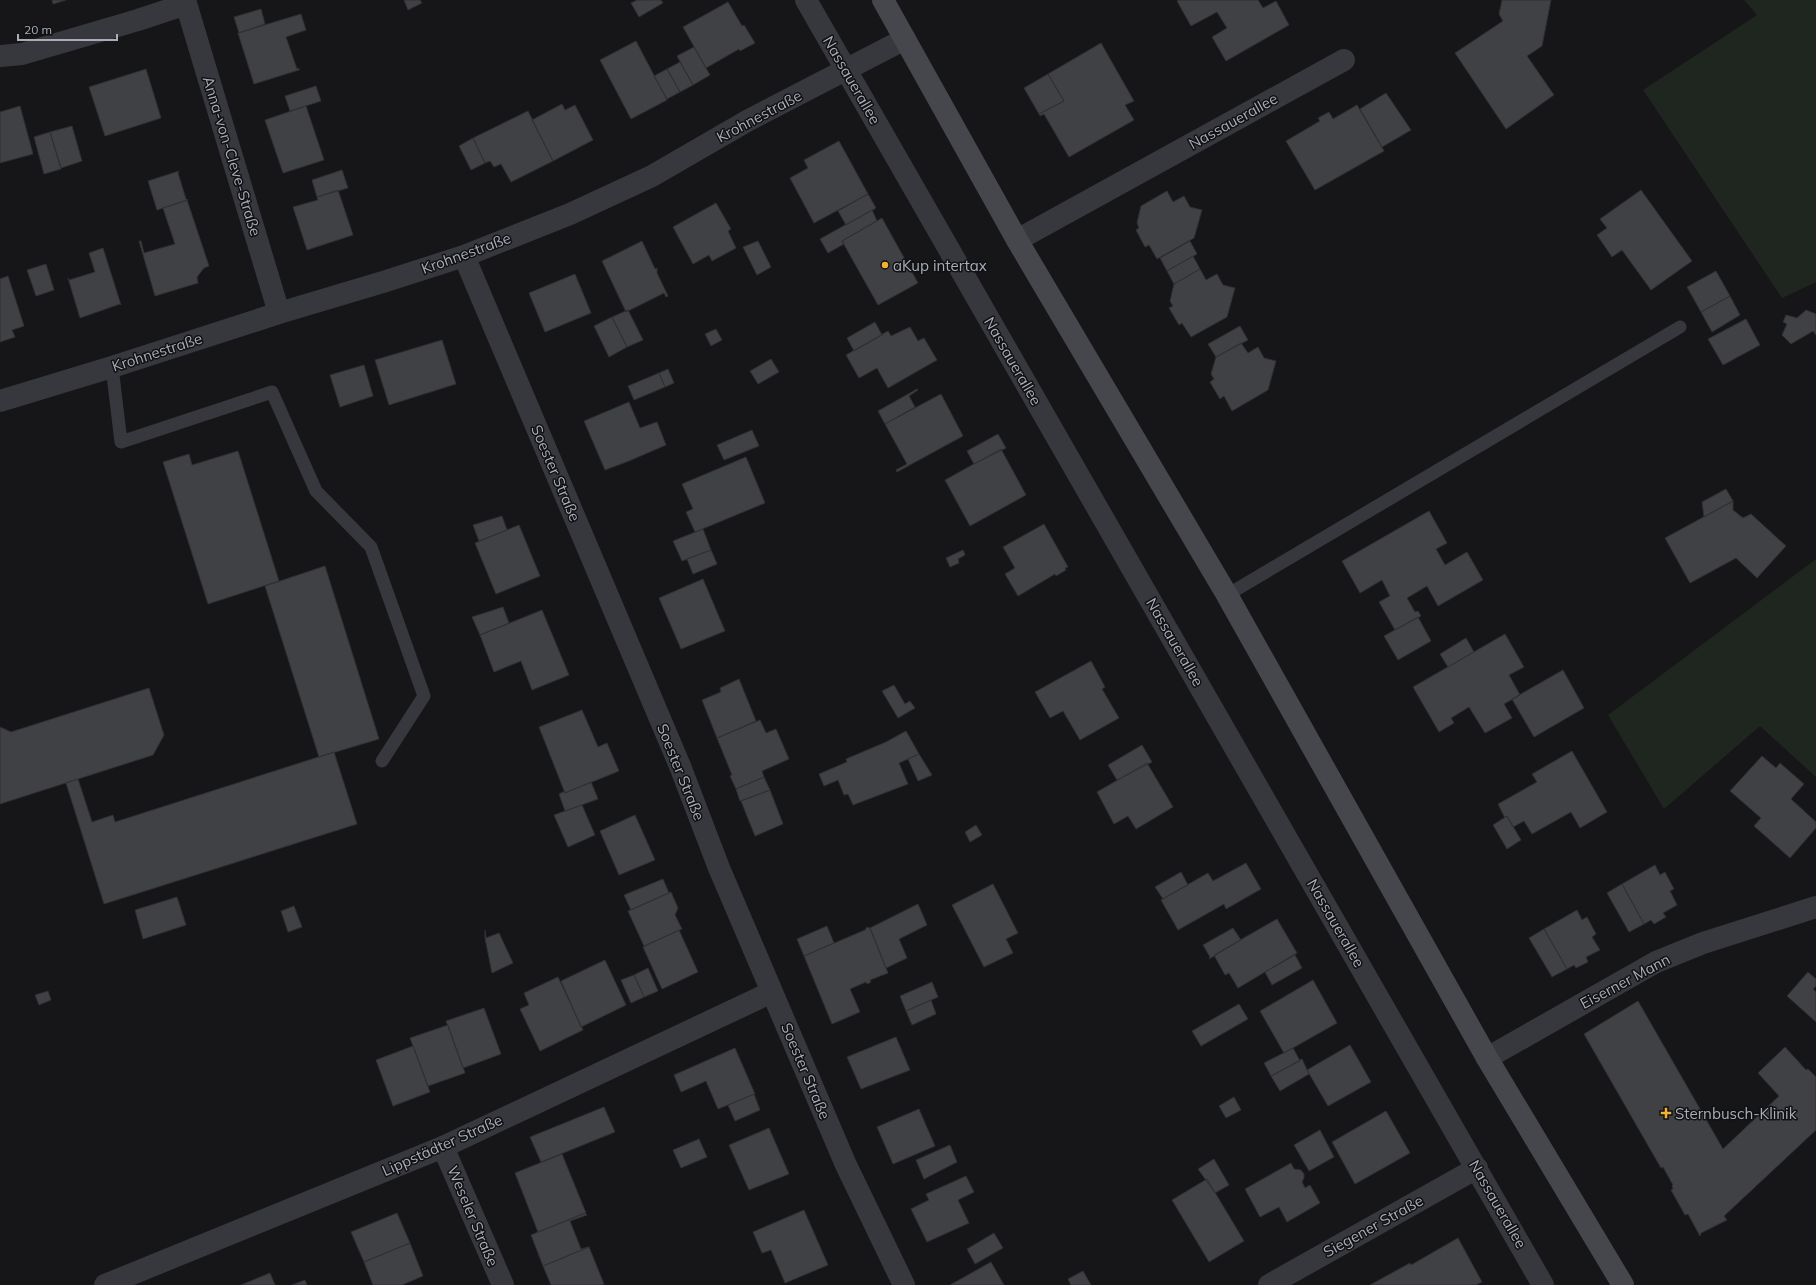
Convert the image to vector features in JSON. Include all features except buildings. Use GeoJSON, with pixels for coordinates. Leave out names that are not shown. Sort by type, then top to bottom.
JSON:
{"type":"FeatureCollection","features":[{"type":"Feature","properties":{"kind":"main road"},"geometry":{"type":"LineString","coordinates":[[883,0],[1017,240],[1227,595],[1487,1058],[1623,1285]]}},
{"type":"Feature","properties":{"kind":"street","name":"Nassauerallee"},"geometry":{"type":"LineString","coordinates":[[806,0],[1543,1285]]}},
{"type":"Feature","properties":{"kind":"street"},"geometry":{"type":"LineString","coordinates":[[0,56],[22,54],[138,20],[186,2]]}},
{"type":"Feature","properties":{"kind":"street","name":"Anna-von-Cleve-Straße"},"geometry":{"type":"LineString","coordinates":[[186,2],[278,312]]}},
{"type":"Feature","properties":{"kind":"street","name":"Krohnestraße"},"geometry":{"type":"LineString","coordinates":[[0,401],[112,367],[278,312],[383,282],[464,256],[570,214],[652,176],[747,122],[905,39]]}},
{"type":"Feature","properties":{"kind":"street","name":"Nassauerallee"},"geometry":{"type":"LineString","coordinates":[[1017,240],[1344,60]]}},
{"type":"Feature","properties":{"kind":"street","name":"Soester Straße"},"geometry":{"type":"LineString","coordinates":[[464,256],[680,766],[719,868],[772,992],[846,1165],[904,1285]]}},
{"type":"Feature","properties":{"kind":"street","name":"Eiserner Mann"},"geometry":{"type":"LineString","coordinates":[[1487,1058],[1656,962],[1703,943],[1816,907]]}},
{"type":"Feature","properties":{"kind":"street","name":"Lippstädter Straße"},"geometry":{"type":"LineString","coordinates":[[105,1285],[443,1147],[772,992]]}},
{"type":"Feature","properties":{"kind":"street","name":"Weseler Straße"},"geometry":{"type":"LineString","coordinates":[[443,1147],[503,1285]]}},
{"type":"Feature","properties":{"kind":"street","name":"Siegener Straße"},"geometry":{"type":"LineString","coordinates":[[1269,1285],[1477,1168]]}},
{"type":"Feature","properties":{"kind":"lane"},"geometry":{"type":"LineString","coordinates":[[1227,595],[1680,327]]}},
{"type":"Feature","properties":{"kind":"lane"},"geometry":{"type":"LineString","coordinates":[[112,367],[121,442],[272,392],[316,491],[371,547],[424,696],[382,761]]}},
{"type":"Feature","properties":{"kind":"shaded area"},"geometry":{"type":"Polygon","coordinates":[[[1744,0],[1816,0],[1816,282],[1782,298],[1643,90],[1757,15],[1744,0]]]}},
{"type":"Feature","properties":{"kind":"shaded area"},"geometry":{"type":"Polygon","coordinates":[[[1816,559],[1816,777],[1760,726],[1664,809],[1608,715],[1816,559]]]}},
{"type":"Feature","properties":{"kind":"place","name":"aKup intertax"},"geometry":{"type":"Point","coordinates":[885,265]}},
{"type":"Feature","properties":{"kind":"place","name":"Sternbusch-Klinik"},"geometry":{"type":"Point","coordinates":[1666,1113]}}]}
